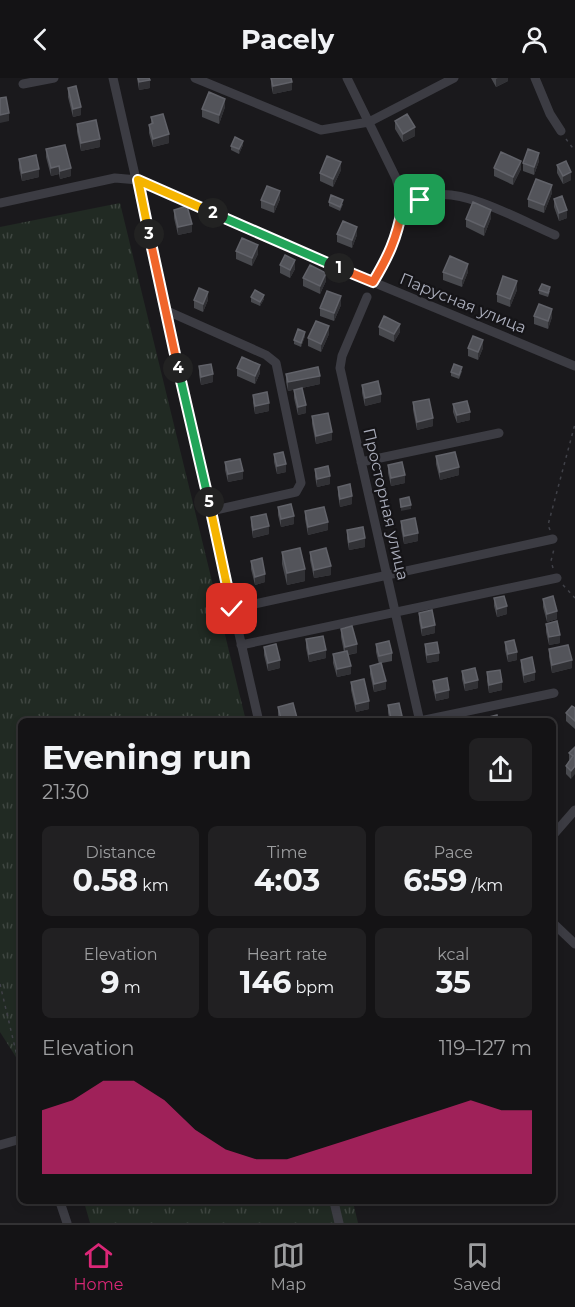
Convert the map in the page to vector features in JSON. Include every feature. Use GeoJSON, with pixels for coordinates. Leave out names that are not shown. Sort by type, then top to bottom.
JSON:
{"type":"FeatureCollection","features":[{"type":"Feature","properties":{"kind":"street"},"geometry":{"type":"LineString","coordinates":[[23,84],[54,78]]}},
{"type":"Feature","properties":{"kind":"street"},"geometry":{"type":"LineString","coordinates":[[113,78],[138,180],[165,310],[258,718]]}},
{"type":"Feature","properties":{"kind":"street"},"geometry":{"type":"LineString","coordinates":[[195,78],[321,130],[369,122],[454,78]]}},
{"type":"Feature","properties":{"kind":"street"},"geometry":{"type":"LineString","coordinates":[[347,78],[396,178],[401,194],[402,209],[399,229],[391,252],[373,282]]}},
{"type":"Feature","properties":{"kind":"street"},"geometry":{"type":"LineString","coordinates":[[535,78],[550,114],[561,131]]}},
{"type":"Feature","properties":{"kind":"street","name":"Парусная улица"},"geometry":{"type":"LineString","coordinates":[[0,203],[115,178],[138,180],[373,282],[575,366]]}},
{"type":"Feature","properties":{"kind":"street"},"geometry":{"type":"LineString","coordinates":[[402,209],[437,195],[469,198],[555,235]]}},
{"type":"Feature","properties":{"kind":"street","name":"Просторная улица"},"geometry":{"type":"LineString","coordinates":[[367,297],[342,356],[340,368],[419,718]]}},
{"type":"Feature","properties":{"kind":"street"},"geometry":{"type":"LineString","coordinates":[[165,310],[266,355],[276,363],[301,483],[296,492],[211,511]]}},
{"type":"Feature","properties":{"kind":"street"},"geometry":{"type":"LineString","coordinates":[[361,462],[499,433]]}},
{"type":"Feature","properties":{"kind":"street"},"geometry":{"type":"LineString","coordinates":[[232,609],[553,539]]}},
{"type":"Feature","properties":{"kind":"street"},"geometry":{"type":"LineString","coordinates":[[241,645],[557,578]]}},
{"type":"Feature","properties":{"kind":"street"},"geometry":{"type":"LineString","coordinates":[[434,718],[554,693]]}},
{"type":"Feature","properties":{"kind":"street"},"geometry":{"type":"LineString","coordinates":[[556,832],[575,810]]}},
{"type":"Feature","properties":{"kind":"street"},"geometry":{"type":"LineString","coordinates":[[556,926],[575,944]]}},
{"type":"Feature","properties":{"kind":"street"},"geometry":{"type":"LineString","coordinates":[[0,1145],[18,1140]]}},
{"type":"Feature","properties":{"kind":"street"},"geometry":{"type":"LineString","coordinates":[[61,1204],[67,1223]]}},
{"type":"Feature","properties":{"kind":"street"},"geometry":{"type":"LineString","coordinates":[[334,1204],[339,1223]]}},
{"type":"Feature","properties":{"kind":"path"},"geometry":{"type":"LineString","coordinates":[[561,131],[575,151]]}},
{"type":"Feature","properties":{"kind":"path"},"geometry":{"type":"LineString","coordinates":[[575,424],[548,525],[554,547],[551,561],[557,578],[575,598]]}},
{"type":"Feature","properties":{"kind":"path"},"geometry":{"type":"LineString","coordinates":[[0,984],[18,1059]]}},
{"type":"Feature","properties":{"kind":"green space"},"geometry":{"type":"Polygon","coordinates":[[[120,203],[245,718],[18,718],[18,1060],[0,1032],[0,227],[120,203]]]}},
{"type":"Feature","properties":{"kind":"green space"},"geometry":{"type":"Polygon","coordinates":[[[85,1204],[353,1204],[358,1223],[90,1223],[85,1204]]]}},
{"type":"Feature","properties":{"kind":"building"},"geometry":{"type":"Polygon","coordinates":[[[138,78],[149,78],[150,80],[139,82],[138,78]]]}},
{"type":"Feature","properties":{"kind":"building"},"geometry":{"type":"Polygon","coordinates":[[[271,78],[291,78],[292,82],[273,86],[271,78]]]}},
{"type":"Feature","properties":{"kind":"building"},"geometry":{"type":"Polygon","coordinates":[[[76,86],[81,107],[73,109],[68,88],[76,86]]]}},
{"type":"Feature","properties":{"kind":"building"},"geometry":{"type":"Polygon","coordinates":[[[209,92],[225,99],[219,115],[202,109],[209,92]]]}},
{"type":"Feature","properties":{"kind":"building"},"geometry":{"type":"Polygon","coordinates":[[[6,97],[9,113],[0,115],[0,98],[6,97]]]}},
{"type":"Feature","properties":{"kind":"building"},"geometry":{"type":"Polygon","coordinates":[[[163,114],[169,134],[153,139],[149,125],[153,123],[151,117],[163,114]]]}},
{"type":"Feature","properties":{"kind":"building"},"geometry":{"type":"Polygon","coordinates":[[[407,114],[415,127],[403,134],[395,121],[407,114]]]}},
{"type":"Feature","properties":{"kind":"building"},"geometry":{"type":"Polygon","coordinates":[[[96,120],[100,139],[81,143],[77,124],[96,120]]]}},
{"type":"Feature","properties":{"kind":"building"},"geometry":{"type":"Polygon","coordinates":[[[235,137],[243,141],[239,149],[231,146],[235,137]]]}},
{"type":"Feature","properties":{"kind":"building"},"geometry":{"type":"Polygon","coordinates":[[[65,145],[71,168],[60,171],[59,166],[51,168],[46,149],[65,145]]]}},
{"type":"Feature","properties":{"kind":"building"},"geometry":{"type":"Polygon","coordinates":[[[528,149],[539,153],[534,167],[523,163],[528,149]]]}},
{"type":"Feature","properties":{"kind":"building"},"geometry":{"type":"Polygon","coordinates":[[[501,152],[521,161],[513,177],[494,168],[501,152]]]}},
{"type":"Feature","properties":{"kind":"building"},"geometry":{"type":"Polygon","coordinates":[[[36,155],[39,169],[22,173],[19,159],[36,155]]]}},
{"type":"Feature","properties":{"kind":"building"},"geometry":{"type":"Polygon","coordinates":[[[327,156],[341,162],[333,179],[320,173],[327,156]]]}},
{"type":"Feature","properties":{"kind":"building"},"geometry":{"type":"Polygon","coordinates":[[[566,161],[571,172],[563,176],[557,165],[566,161]]]}},
{"type":"Feature","properties":{"kind":"building"},"geometry":{"type":"Polygon","coordinates":[[[536,179],[552,185],[544,205],[528,199],[536,179]]]}},
{"type":"Feature","properties":{"kind":"building"},"geometry":{"type":"Polygon","coordinates":[[[267,186],[280,191],[274,205],[261,200],[267,186]]]}},
{"type":"Feature","properties":{"kind":"building"},"geometry":{"type":"Polygon","coordinates":[[[331,195],[343,200],[340,207],[329,202],[331,195]]]}},
{"type":"Feature","properties":{"kind":"building"},"geometry":{"type":"Polygon","coordinates":[[[562,196],[567,210],[559,213],[554,199],[562,196]]]}},
{"type":"Feature","properties":{"kind":"building"},"geometry":{"type":"Polygon","coordinates":[[[473,202],[491,210],[484,227],[466,219],[473,202]]]}},
{"type":"Feature","properties":{"kind":"building"},"geometry":{"type":"Polygon","coordinates":[[[187,206],[192,224],[178,227],[174,210],[187,206]]]}},
{"type":"Feature","properties":{"kind":"building"},"geometry":{"type":"Polygon","coordinates":[[[343,221],[357,227],[352,240],[337,234],[343,221]]]}},
{"type":"Feature","properties":{"kind":"building"},"geometry":{"type":"Polygon","coordinates":[[[242,238],[258,245],[252,258],[236,251],[242,238]]]}},
{"type":"Feature","properties":{"kind":"building"},"geometry":{"type":"Polygon","coordinates":[[[285,255],[295,260],[290,270],[280,265],[285,255]]]}},
{"type":"Feature","properties":{"kind":"building"},"geometry":{"type":"Polygon","coordinates":[[[450,256],[468,264],[462,279],[443,272],[450,256]]]}},
{"type":"Feature","properties":{"kind":"building"},"geometry":{"type":"Polygon","coordinates":[[[310,265],[326,273],[320,286],[303,278],[310,265]]]}},
{"type":"Feature","properties":{"kind":"building"},"geometry":{"type":"Polygon","coordinates":[[[503,276],[517,281],[510,299],[497,294],[503,276]]]}},
{"type":"Feature","properties":{"kind":"building"},"geometry":{"type":"Polygon","coordinates":[[[542,284],[550,287],[548,293],[539,290],[542,284]]]}},
{"type":"Feature","properties":{"kind":"building"},"geometry":{"type":"Polygon","coordinates":[[[199,288],[208,292],[203,304],[194,300],[199,288]]]}},
{"type":"Feature","properties":{"kind":"building"},"geometry":{"type":"Polygon","coordinates":[[[255,290],[264,295],[260,302],[251,297],[255,290]]]}},
{"type":"Feature","properties":{"kind":"building"},"geometry":{"type":"Polygon","coordinates":[[[327,291],[341,296],[334,313],[320,308],[327,291]]]}},
{"type":"Feature","properties":{"kind":"building"},"geometry":{"type":"Polygon","coordinates":[[[539,304],[552,309],[548,321],[534,316],[539,304]]]}},
{"type":"Feature","properties":{"kind":"building"},"geometry":{"type":"Polygon","coordinates":[[[384,316],[400,324],[394,334],[379,327],[384,316]]]}},
{"type":"Feature","properties":{"kind":"building"},"geometry":{"type":"Polygon","coordinates":[[[316,321],[329,326],[321,344],[308,338],[316,321]]]}},
{"type":"Feature","properties":{"kind":"building"},"geometry":{"type":"Polygon","coordinates":[[[298,329],[305,332],[301,343],[294,340],[298,329]]]}},
{"type":"Feature","properties":{"kind":"building"},"geometry":{"type":"Polygon","coordinates":[[[473,336],[483,340],[478,352],[468,348],[473,336]]]}},
{"type":"Feature","properties":{"kind":"building"},"geometry":{"type":"Polygon","coordinates":[[[242,357],[260,365],[255,376],[237,368],[242,357]]]}},
{"type":"Feature","properties":{"kind":"building"},"geometry":{"type":"Polygon","coordinates":[[[211,364],[213,374],[201,377],[199,366],[211,364]]]}},
{"type":"Feature","properties":{"kind":"building"},"geometry":{"type":"Polygon","coordinates":[[[454,364],[462,367],[459,375],[451,372],[454,364]]]}},
{"type":"Feature","properties":{"kind":"building"},"geometry":{"type":"Polygon","coordinates":[[[318,367],[320,376],[288,382],[286,374],[318,367]]]}},
{"type":"Feature","properties":{"kind":"building"},"geometry":{"type":"Polygon","coordinates":[[[378,381],[381,394],[365,398],[362,385],[378,381]]]}},
{"type":"Feature","properties":{"kind":"building"},"geometry":{"type":"Polygon","coordinates":[[[302,388],[306,405],[298,407],[294,390],[302,388]]]}},
{"type":"Feature","properties":{"kind":"building"},"geometry":{"type":"Polygon","coordinates":[[[267,392],[269,403],[255,406],[253,395],[267,392]]]}},
{"type":"Feature","properties":{"kind":"building"},"geometry":{"type":"Polygon","coordinates":[[[429,399],[433,418],[417,422],[413,402],[429,399]]]}},
{"type":"Feature","properties":{"kind":"building"},"geometry":{"type":"Polygon","coordinates":[[[467,401],[470,412],[457,415],[453,404],[467,401]]]}},
{"type":"Feature","properties":{"kind":"building"},"geometry":{"type":"Polygon","coordinates":[[[328,413],[332,432],[316,436],[312,416],[328,413]]]}},
{"type":"Feature","properties":{"kind":"building"},"geometry":{"type":"Polygon","coordinates":[[[283,452],[286,464],[277,466],[274,454],[283,452]]]}},
{"type":"Feature","properties":{"kind":"building"},"geometry":{"type":"Polygon","coordinates":[[[455,452],[459,467],[440,472],[436,456],[455,452]]]}},
{"type":"Feature","properties":{"kind":"building"},"geometry":{"type":"Polygon","coordinates":[[[240,459],[243,471],[228,474],[225,462],[240,459]]]}},
{"type":"Feature","properties":{"kind":"building"},"geometry":{"type":"Polygon","coordinates":[[[402,462],[405,475],[391,478],[388,465],[402,462]]]}},
{"type":"Feature","properties":{"kind":"building"},"geometry":{"type":"Polygon","coordinates":[[[328,466],[330,476],[317,479],[315,469],[328,466]]]}},
{"type":"Feature","properties":{"kind":"building"},"geometry":{"type":"Polygon","coordinates":[[[350,484],[352,496],[340,499],[338,487],[350,484]]]}},
{"type":"Feature","properties":{"kind":"building"},"geometry":{"type":"Polygon","coordinates":[[[409,497],[411,505],[401,507],[400,499],[409,497]]]}},
{"type":"Feature","properties":{"kind":"building"},"geometry":{"type":"Polygon","coordinates":[[[291,504],[294,516],[281,519],[278,507],[291,504]]]}},
{"type":"Feature","properties":{"kind":"building"},"geometry":{"type":"Polygon","coordinates":[[[324,507],[328,522],[308,527],[305,511],[324,507]]]}},
{"type":"Feature","properties":{"kind":"building"},"geometry":{"type":"Polygon","coordinates":[[[266,514],[269,526],[253,530],[251,517],[266,514]]]}},
{"type":"Feature","properties":{"kind":"building"},"geometry":{"type":"Polygon","coordinates":[[[415,518],[418,533],[404,536],[401,521],[415,518]]]}},
{"type":"Feature","properties":{"kind":"building"},"geometry":{"type":"Polygon","coordinates":[[[363,527],[365,538],[349,542],[347,530],[363,527]]]}},
{"type":"Feature","properties":{"kind":"building"},"geometry":{"type":"Polygon","coordinates":[[[300,548],[305,569],[287,573],[282,552],[300,548]]]}},
{"type":"Feature","properties":{"kind":"building"},"geometry":{"type":"Polygon","coordinates":[[[326,548],[331,566],[314,570],[310,552],[326,548]]]}},
{"type":"Feature","properties":{"kind":"building"},"geometry":{"type":"Polygon","coordinates":[[[262,558],[265,574],[255,577],[251,561],[262,558]]]}},
{"type":"Feature","properties":{"kind":"building"},"geometry":{"type":"Polygon","coordinates":[[[504,596],[507,606],[497,609],[494,598],[504,596]]]}},
{"type":"Feature","properties":{"kind":"building"},"geometry":{"type":"Polygon","coordinates":[[[553,596],[557,611],[547,614],[543,599],[553,596]]]}},
{"type":"Feature","properties":{"kind":"building"},"geometry":{"type":"Polygon","coordinates":[[[432,610],[435,625],[422,628],[419,613],[432,610]]]}},
{"type":"Feature","properties":{"kind":"building"},"geometry":{"type":"Polygon","coordinates":[[[557,621],[560,635],[549,637],[546,624],[557,621]]]}},
{"type":"Feature","properties":{"kind":"building"},"geometry":{"type":"Polygon","coordinates":[[[352,626],[357,644],[345,647],[341,629],[352,626]]]}},
{"type":"Feature","properties":{"kind":"building"},"geometry":{"type":"Polygon","coordinates":[[[323,636],[326,650],[309,654],[306,639],[323,636]]]}},
{"type":"Feature","properties":{"kind":"building"},"geometry":{"type":"Polygon","coordinates":[[[514,640],[517,652],[508,654],[505,642],[514,640]]]}},
{"type":"Feature","properties":{"kind":"building"},"geometry":{"type":"Polygon","coordinates":[[[389,641],[392,653],[379,656],[376,644],[389,641]]]}},
{"type":"Feature","properties":{"kind":"building"},"geometry":{"type":"Polygon","coordinates":[[[437,642],[439,653],[427,655],[425,644],[437,642]]]}},
{"type":"Feature","properties":{"kind":"building"},"geometry":{"type":"Polygon","coordinates":[[[276,644],[280,660],[268,663],[264,647],[276,644]]]}},
{"type":"Feature","properties":{"kind":"building"},"geometry":{"type":"Polygon","coordinates":[[[568,645],[572,660],[552,665],[549,649],[568,645]]]}},
{"type":"Feature","properties":{"kind":"building"},"geometry":{"type":"Polygon","coordinates":[[[347,651],[351,666],[337,669],[333,654],[347,651]]]}},
{"type":"Feature","properties":{"kind":"building"},"geometry":{"type":"Polygon","coordinates":[[[532,657],[535,672],[524,675],[521,660],[532,657]]]}},
{"type":"Feature","properties":{"kind":"building"},"geometry":{"type":"Polygon","coordinates":[[[381,663],[386,681],[374,684],[370,666],[381,663]]]}},
{"type":"Feature","properties":{"kind":"building"},"geometry":{"type":"Polygon","coordinates":[[[475,668],[478,680],[465,683],[462,671],[475,668]]]}},
{"type":"Feature","properties":{"kind":"building"},"geometry":{"type":"Polygon","coordinates":[[[500,670],[502,682],[489,685],[487,672],[500,670]]]}},
{"type":"Feature","properties":{"kind":"building"},"geometry":{"type":"Polygon","coordinates":[[[447,678],[449,690],[436,693],[433,681],[447,678]]]}},
{"type":"Feature","properties":{"kind":"building"},"geometry":{"type":"Polygon","coordinates":[[[364,679],[369,701],[356,704],[351,682],[364,679]]]}},
{"type":"Feature","properties":{"kind":"building"},"geometry":{"type":"Polygon","coordinates":[[[293,703],[297,718],[281,718],[278,707],[293,703]]]}},
{"type":"Feature","properties":{"kind":"building"},"geometry":{"type":"Polygon","coordinates":[[[399,703],[402,716],[391,718],[388,705],[399,703]]]}},
{"type":"Feature","properties":{"kind":"building"},"geometry":{"type":"Polygon","coordinates":[[[572,706],[575,708],[575,721],[566,713],[572,706]]]}},
{"type":"Feature","properties":{"kind":"building"},"geometry":{"type":"Polygon","coordinates":[[[575,747],[575,766],[571,771],[566,766],[573,756],[569,753],[575,747]]]}},
{"type":"Feature","properties":{"kind":"route"},"geometry":{"type":"LineString","coordinates":[[232,609],[138,180],[373,282],[391,252],[399,229],[402,209],[420,200]]}}]}
